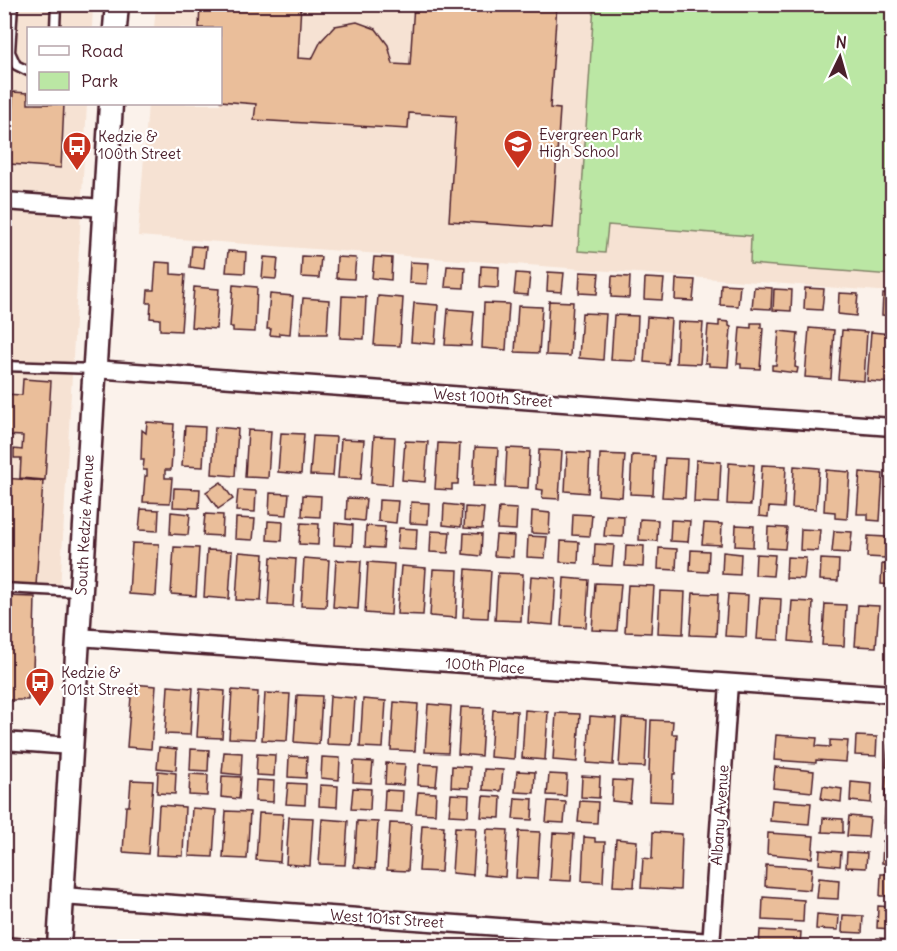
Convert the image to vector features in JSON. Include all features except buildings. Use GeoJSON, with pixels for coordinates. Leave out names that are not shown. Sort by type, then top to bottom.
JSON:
{"type":"FeatureCollection","features":[{"type":"Feature","properties":{"kind":"main road"},"geometry":{"type":"LineString","coordinates":[[115,27],[117,4]]}},
{"type":"Feature","properties":{"kind":"main road","name":"South Kedzie Avenue"},"geometry":{"type":"LineString","coordinates":[[59,946],[111,105]]}},
{"type":"Feature","properties":{"kind":"street"},"geometry":{"type":"LineString","coordinates":[[4,201],[104,208]]}},
{"type":"Feature","properties":{"kind":"street","name":"West 100th Street"},"geometry":{"type":"LineString","coordinates":[[94,369],[892,427]]}},
{"type":"Feature","properties":{"kind":"street","name":"100th Place"},"geometry":{"type":"LineString","coordinates":[[78,637],[892,694]]}},
{"type":"Feature","properties":{"kind":"street","name":"Albany Avenue"},"geometry":{"type":"LineString","coordinates":[[712,944],[729,683]]}},
{"type":"Feature","properties":{"kind":"street"},"geometry":{"type":"LineString","coordinates":[[4,741],[71,746]]}},
{"type":"Feature","properties":{"kind":"street","name":"West 101st Street"},"geometry":{"type":"LineString","coordinates":[[62,896],[712,944]]}},
{"type":"Feature","properties":{"kind":"lane"},"geometry":{"type":"LineString","coordinates":[[13,4],[10,52],[16,65],[27,70]]}},
{"type":"Feature","properties":{"kind":"lane"},"geometry":{"type":"LineString","coordinates":[[55,27],[56,4]]}},
{"type":"Feature","properties":{"kind":"lane"},"geometry":{"type":"LineString","coordinates":[[4,366],[94,369]]}},
{"type":"Feature","properties":{"kind":"lane"},"geometry":{"type":"LineString","coordinates":[[4,588],[81,592]]}},
{"type":"Feature","properties":{"kind":"lane"},"geometry":{"type":"LineString","coordinates":[[4,942],[53,946]]}},
{"type":"Feature","properties":{"kind":"shaded area"},"geometry":{"type":"Polygon","coordinates":[[[4,5],[93,5],[92,27],[27,27],[27,105],[87,105],[60,591],[5,588],[4,5]]]}},
{"type":"Feature","properties":{"kind":"shaded area","name":"Evergreen Park High School"},"geometry":{"type":"Polygon","coordinates":[[[156,5],[892,5],[892,292],[138,236],[148,105],[222,105],[222,27],[154,27],[156,5]]]}},
{"type":"Feature","properties":{"kind":"green space"},"geometry":{"type":"Polygon","coordinates":[[[594,5],[892,5],[892,275],[750,264],[751,236],[608,225],[605,253],[578,251],[594,5]]]}},
{"type":"Feature","properties":{"kind":"place","name":"Evergreen Park High School"},"geometry":{"type":"Point","coordinates":[518,170]}},
{"type":"Feature","properties":{"kind":"place","name":"Kedzie & 100th Street"},"geometry":{"type":"Point","coordinates":[77,172]}},
{"type":"Feature","properties":{"kind":"place","name":"Kedzie & 101st Street"},"geometry":{"type":"Point","coordinates":[40,708]}}]}
